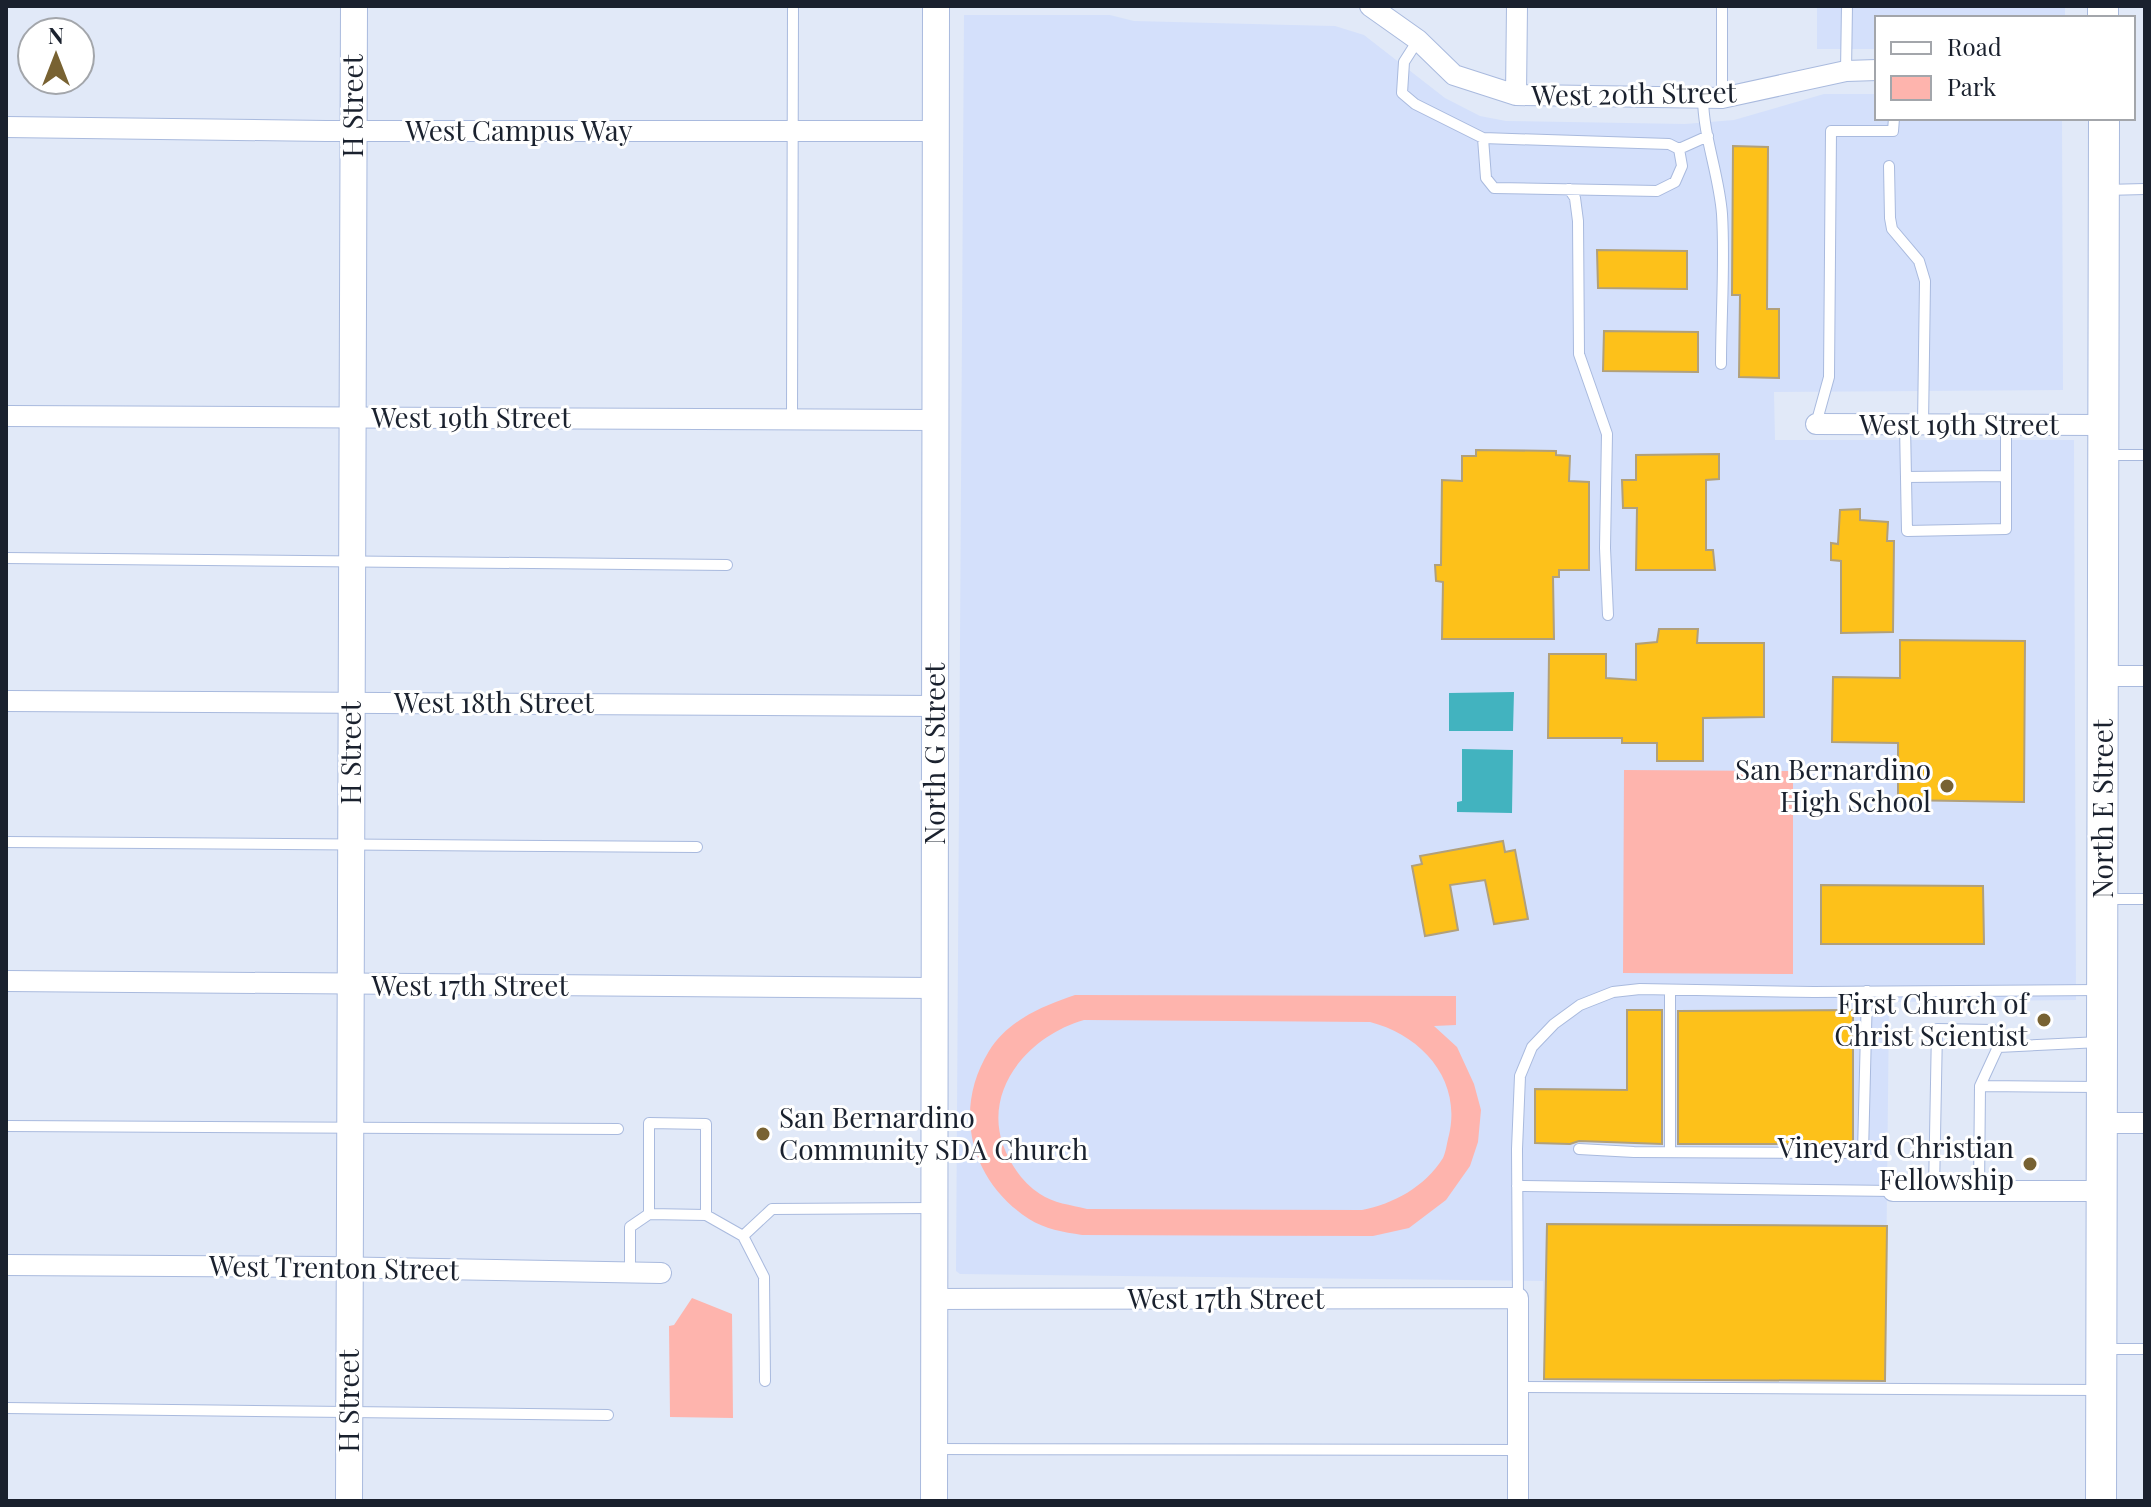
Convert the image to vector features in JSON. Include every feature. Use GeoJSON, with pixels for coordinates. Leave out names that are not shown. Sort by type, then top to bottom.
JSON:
{"type":"FeatureCollection","features":[{"type":"Feature","properties":{"kind":"main road","name":"North E Street"},"geometry":{"type":"LineString","coordinates":[[2101,1501],[2104,120]]}},
{"type":"Feature","properties":{"kind":"street","name":"H Street"},"geometry":{"type":"LineString","coordinates":[[349,1501],[354,6]]}},
{"type":"Feature","properties":{"kind":"street","name":"North G Street"},"geometry":{"type":"LineString","coordinates":[[934,1501],[936,6]]}},
{"type":"Feature","properties":{"kind":"street","name":"West 20th Street"},"geometry":{"type":"LineString","coordinates":[[1370,6],[1418,40],[1454,75],[1516,95],[1713,97],[1846,71],[1875,70]]}},
{"type":"Feature","properties":{"kind":"street"},"geometry":{"type":"LineString","coordinates":[[1516,95],[1517,6]]}},
{"type":"Feature","properties":{"kind":"street","name":"West Campus Way"},"geometry":{"type":"LineString","coordinates":[[6,127],[353,131],[935,131]]}},
{"type":"Feature","properties":{"kind":"street","name":"West 19th Street"},"geometry":{"type":"LineString","coordinates":[[6,416],[935,420]]}},
{"type":"Feature","properties":{"kind":"street","name":"West 19th Street"},"geometry":{"type":"LineString","coordinates":[[1816,424],[2006,425],[2102,440]]}},
{"type":"Feature","properties":{"kind":"street"},"geometry":{"type":"LineString","coordinates":[[2103,676],[2145,676]]}},
{"type":"Feature","properties":{"kind":"street","name":"West 18th Street"},"geometry":{"type":"LineString","coordinates":[[6,701],[935,706]]}},
{"type":"Feature","properties":{"kind":"street","name":"West 17th Street"},"geometry":{"type":"LineString","coordinates":[[6,981],[934,988]]}},
{"type":"Feature","properties":{"kind":"street"},"geometry":{"type":"LineString","coordinates":[[2102,1123],[2145,1123]]}},
{"type":"Feature","properties":{"kind":"street"},"geometry":{"type":"LineString","coordinates":[[1893,1191],[2102,1191]]}},
{"type":"Feature","properties":{"kind":"street","name":"West Trenton Street"},"geometry":{"type":"LineString","coordinates":[[6,1265],[661,1273]]}},
{"type":"Feature","properties":{"kind":"street"},"geometry":{"type":"LineString","coordinates":[[1518,1298],[1518,1501]]}},
{"type":"Feature","properties":{"kind":"street","name":"West 17th Street"},"geometry":{"type":"LineString","coordinates":[[934,1299],[1518,1298]]}},
{"type":"Feature","properties":{"kind":"lane"},"geometry":{"type":"LineString","coordinates":[[792,420],[793,6]]}},
{"type":"Feature","properties":{"kind":"lane"},"geometry":{"type":"LineString","coordinates":[[1721,364],[1722,213],[1703,119],[1713,97],[1722,6]]}},
{"type":"Feature","properties":{"kind":"lane"},"geometry":{"type":"LineString","coordinates":[[1846,71],[1847,6]]}},
{"type":"Feature","properties":{"kind":"lane"},"geometry":{"type":"LineString","coordinates":[[1418,40],[1404,62],[1402,93],[1415,104],[1483,138],[1669,144],[1679,149]]}},
{"type":"Feature","properties":{"kind":"lane"},"geometry":{"type":"LineString","coordinates":[[1816,424],[1829,377],[1831,131],[1893,131],[1894,120]]}},
{"type":"Feature","properties":{"kind":"lane"},"geometry":{"type":"LineString","coordinates":[[1679,149],[1708,136]]}},
{"type":"Feature","properties":{"kind":"lane"},"geometry":{"type":"LineString","coordinates":[[1483,138],[1486,178],[1494,188],[1657,191],[1675,182],[1682,166],[1679,149]]}},
{"type":"Feature","properties":{"kind":"lane"},"geometry":{"type":"LineString","coordinates":[[1889,166],[1892,229],[1919,261],[1925,281],[1914,425],[1906,477],[1907,531],[2006,529],[2006,425]]}},
{"type":"Feature","properties":{"kind":"lane"},"geometry":{"type":"LineString","coordinates":[[1569,189],[1575,198],[1578,221],[1579,354],[1607,434],[1605,548],[1608,615]]}},
{"type":"Feature","properties":{"kind":"lane"},"geometry":{"type":"LineString","coordinates":[[2103,190],[2145,189]]}},
{"type":"Feature","properties":{"kind":"lane"},"geometry":{"type":"LineString","coordinates":[[2102,440],[2145,455]]}},
{"type":"Feature","properties":{"kind":"lane"},"geometry":{"type":"LineString","coordinates":[[1906,477],[2006,476]]}},
{"type":"Feature","properties":{"kind":"lane"},"geometry":{"type":"LineString","coordinates":[[6,558],[727,565]]}},
{"type":"Feature","properties":{"kind":"lane"},"geometry":{"type":"LineString","coordinates":[[6,842],[697,847]]}},
{"type":"Feature","properties":{"kind":"lane"},"geometry":{"type":"LineString","coordinates":[[2103,899],[2145,899]]}},
{"type":"Feature","properties":{"kind":"lane"},"geometry":{"type":"LineString","coordinates":[[1518,1298],[1520,1076],[1532,1047],[1554,1024],[1580,1005],[1613,992],[1670,990],[2102,990]]}},
{"type":"Feature","properties":{"kind":"lane"},"geometry":{"type":"LineString","coordinates":[[1670,990],[1670,1152]]}},
{"type":"Feature","properties":{"kind":"lane"},"geometry":{"type":"LineString","coordinates":[[1579,1149],[1863,1153],[1867,991]]}},
{"type":"Feature","properties":{"kind":"lane"},"geometry":{"type":"LineString","coordinates":[[1934,1191],[1937,1029],[1993,1030],[1998,1047],[1980,1086],[1979,1191]]}},
{"type":"Feature","properties":{"kind":"lane"},"geometry":{"type":"LineString","coordinates":[[1998,1047],[2102,1042]]}},
{"type":"Feature","properties":{"kind":"lane"},"geometry":{"type":"LineString","coordinates":[[1980,1086],[2102,1087]]}},
{"type":"Feature","properties":{"kind":"lane"},"geometry":{"type":"LineString","coordinates":[[649,1214],[649,1123],[706,1124],[706,1215]]}},
{"type":"Feature","properties":{"kind":"lane"},"geometry":{"type":"LineString","coordinates":[[6,1126],[618,1129]]}},
{"type":"Feature","properties":{"kind":"lane"},"geometry":{"type":"LineString","coordinates":[[1517,1186],[1893,1191]]}},
{"type":"Feature","properties":{"kind":"lane"},"geometry":{"type":"LineString","coordinates":[[743,1236],[772,1209],[934,1208]]}},
{"type":"Feature","properties":{"kind":"lane"},"geometry":{"type":"LineString","coordinates":[[630,1272],[630,1227],[649,1214],[706,1215],[743,1236],[764,1277],[765,1381]]}},
{"type":"Feature","properties":{"kind":"lane"},"geometry":{"type":"LineString","coordinates":[[2102,1349],[2145,1349]]}},
{"type":"Feature","properties":{"kind":"lane"},"geometry":{"type":"LineString","coordinates":[[1518,1387],[2102,1390]]}},
{"type":"Feature","properties":{"kind":"lane"},"geometry":{"type":"LineString","coordinates":[[6,1408],[608,1415]]}},
{"type":"Feature","properties":{"kind":"lane"},"geometry":{"type":"LineString","coordinates":[[934,1449],[1518,1450]]}},
{"type":"Feature","properties":{"kind":"shaded area"},"geometry":{"type":"Polygon","coordinates":[[[1817,6],[2065,6],[2065,16],[1875,16],[1875,49],[1817,49],[1817,6]]]}},
{"type":"Feature","properties":{"kind":"shaded area","name":"San Bernardino High School"},"geometry":{"type":"Polygon","coordinates":[[[964,15],[1110,15],[1134,21],[1335,26],[1364,35],[1445,98],[1480,116],[1506,121],[1685,124],[1734,120],[1824,94],[1875,94],[1875,120],[2062,120],[2063,390],[1774,392],[1775,440],[2074,440],[2076,1000],[1889,1002],[1885,1381],[1544,1379],[1543,1281],[960,1274],[956,1271],[964,15]]]}},
{"type":"Feature","properties":{"kind":"green space"},"geometry":{"type":"Polygon","coordinates":[[[1624,770],[1793,771],[1793,974],[1623,973],[1624,770]]]}},
{"type":"Feature","properties":{"kind":"green space"},"geometry":{"type":"Polygon","coordinates":[[[1075,995],[1456,996],[1456,1025],[1434,1026],[1457,1047],[1474,1084],[1481,1110],[1478,1142],[1470,1166],[1446,1200],[1409,1228],[1373,1236],[1082,1235],[1041,1225],[1009,1203],[981,1165],[973,1143],[971,1097],[989,1051],[1006,1031],[1039,1009],[1075,995]],[[1084,1020],[1046,1038],[1016,1066],[1000,1103],[999,1124],[1003,1145],[1017,1172],[1040,1194],[1087,1209],[1362,1210],[1385,1203],[1418,1186],[1436,1168],[1445,1153],[1451,1115],[1449,1096],[1434,1062],[1406,1037],[1370,1022],[1084,1020]]]}},
{"type":"Feature","properties":{"kind":"green space"},"geometry":{"type":"Polygon","coordinates":[[[692,1298],[732,1314],[733,1418],[670,1417],[669,1326],[674,1325],[692,1298]]]}},
{"type":"Feature","properties":{"kind":"water"},"geometry":{"type":"Polygon","coordinates":[[[1514,692],[1513,731],[1449,731],[1449,693],[1514,692]]]}},
{"type":"Feature","properties":{"kind":"water"},"geometry":{"type":"Polygon","coordinates":[[[1462,749],[1513,750],[1512,813],[1457,812],[1457,802],[1462,801],[1462,749]]]}},
{"type":"Feature","properties":{"kind":"building"},"geometry":{"type":"Polygon","coordinates":[[[1733,146],[1768,147],[1767,309],[1779,309],[1779,378],[1739,377],[1740,295],[1732,295],[1733,146]]]}},
{"type":"Feature","properties":{"kind":"building"},"geometry":{"type":"Polygon","coordinates":[[[1597,250],[1687,251],[1687,289],[1598,288],[1597,250]]]}},
{"type":"Feature","properties":{"kind":"building"},"geometry":{"type":"Polygon","coordinates":[[[1604,331],[1698,332],[1698,372],[1603,371],[1604,331]]]}},
{"type":"Feature","properties":{"kind":"building"},"geometry":{"type":"Polygon","coordinates":[[[1476,450],[1556,451],[1556,455],[1570,456],[1569,481],[1589,482],[1589,570],[1559,570],[1559,577],[1553,577],[1554,639],[1442,639],[1443,582],[1436,581],[1435,565],[1441,565],[1442,480],[1462,481],[1462,456],[1476,456],[1476,450]]]}},
{"type":"Feature","properties":{"kind":"building"},"geometry":{"type":"Polygon","coordinates":[[[1719,454],[1719,479],[1706,480],[1706,550],[1713,550],[1715,570],[1636,570],[1637,508],[1623,508],[1622,480],[1636,480],[1636,455],[1719,454]]]}},
{"type":"Feature","properties":{"kind":"building"},"geometry":{"type":"Polygon","coordinates":[[[1860,509],[1860,520],[1888,522],[1887,541],[1894,541],[1893,632],[1841,633],[1841,561],[1831,560],[1831,543],[1838,544],[1840,510],[1860,509]]]}},
{"type":"Feature","properties":{"kind":"building"},"geometry":{"type":"Polygon","coordinates":[[[1659,629],[1698,629],[1697,643],[1764,643],[1764,717],[1703,718],[1703,761],[1657,761],[1657,743],[1622,743],[1622,738],[1548,738],[1549,654],[1606,654],[1606,678],[1636,680],[1636,644],[1657,642],[1659,629]]]}},
{"type":"Feature","properties":{"kind":"building"},"geometry":{"type":"Polygon","coordinates":[[[1900,640],[2025,641],[2024,802],[1898,800],[1898,743],[1832,742],[1833,677],[1900,678],[1900,640]]]}},
{"type":"Feature","properties":{"kind":"building"},"geometry":{"type":"Polygon","coordinates":[[[1503,841],[1505,852],[1515,850],[1528,919],[1494,924],[1485,880],[1450,885],[1458,930],[1425,936],[1412,866],[1422,864],[1420,856],[1503,841]]]}},
{"type":"Feature","properties":{"kind":"building"},"geometry":{"type":"Polygon","coordinates":[[[1821,885],[1983,886],[1984,944],[1821,944],[1821,885]]]}},
{"type":"Feature","properties":{"kind":"building"},"geometry":{"type":"Polygon","coordinates":[[[1627,1010],[1662,1010],[1662,1144],[1535,1143],[1535,1089],[1627,1090],[1627,1010]]]}},
{"type":"Feature","properties":{"kind":"building"},"geometry":{"type":"Polygon","coordinates":[[[1853,1010],[1853,1144],[1678,1144],[1678,1011],[1853,1010]]]}},
{"type":"Feature","properties":{"kind":"building"},"geometry":{"type":"Polygon","coordinates":[[[1547,1224],[1887,1226],[1885,1381],[1544,1379],[1547,1224]]]}},
{"type":"Feature","properties":{"kind":"place","name":"San Bernardino High School"},"geometry":{"type":"Point","coordinates":[1947,786]}},
{"type":"Feature","properties":{"kind":"place","name":"First Church of Christ Scientist"},"geometry":{"type":"Point","coordinates":[2044,1020]}},
{"type":"Feature","properties":{"kind":"place","name":"San Bernardino Community SDA Church"},"geometry":{"type":"Point","coordinates":[763,1134]}},
{"type":"Feature","properties":{"kind":"place","name":"Vineyard Christian Fellowship"},"geometry":{"type":"Point","coordinates":[2030,1164]}}]}
